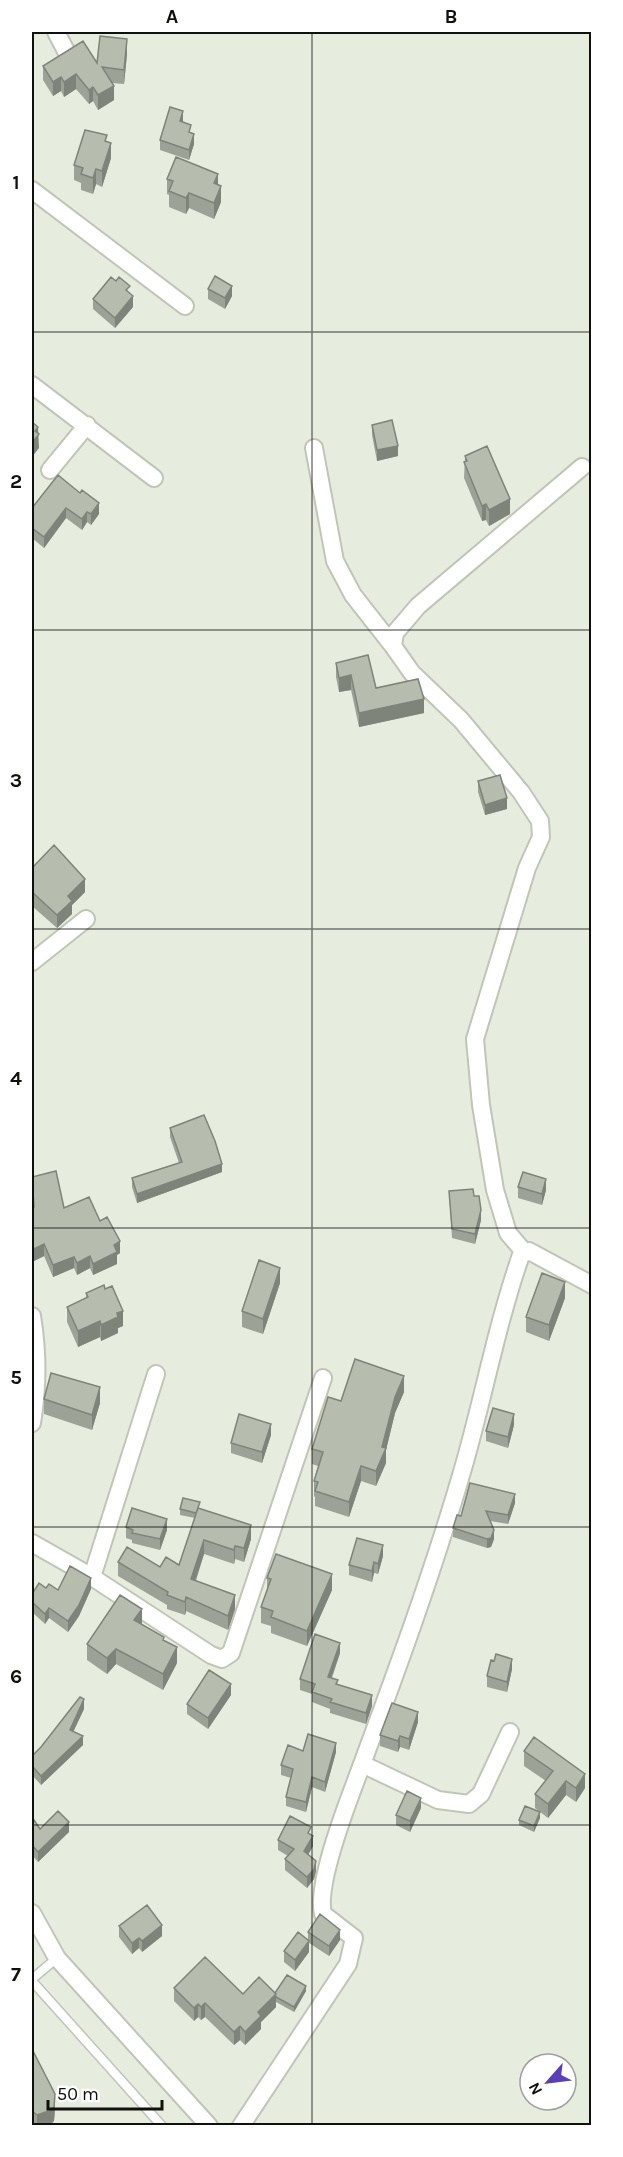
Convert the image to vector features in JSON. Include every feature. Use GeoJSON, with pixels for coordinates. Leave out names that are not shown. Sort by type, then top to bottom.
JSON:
{"type":"FeatureCollection","features":[{"type":"Feature","properties":{"kind":"street"},"geometry":{"type":"LineString","coordinates":[[56,32],[66,51]]}},
{"type":"Feature","properties":{"kind":"street"},"geometry":{"type":"LineString","coordinates":[[32,190],[185,306]]}},
{"type":"Feature","properties":{"kind":"street"},"geometry":{"type":"LineString","coordinates":[[32,385],[154,478]]}},
{"type":"Feature","properties":{"kind":"street"},"geometry":{"type":"LineString","coordinates":[[50,470],[87,425]]}},
{"type":"Feature","properties":{"kind":"street"},"geometry":{"type":"LineString","coordinates":[[314,448],[335,561],[353,595],[412,673],[469,729],[521,792],[540,821],[541,837],[526,868],[475,1039],[481,1105],[495,1190],[508,1233],[525,1253]]}},
{"type":"Feature","properties":{"kind":"street"},"geometry":{"type":"LineString","coordinates":[[393,646],[395,633],[418,606],[582,467]]}},
{"type":"Feature","properties":{"kind":"street"},"geometry":{"type":"LineString","coordinates":[[32,962],[86,919]]}},
{"type":"Feature","properties":{"kind":"street"},"geometry":{"type":"LineString","coordinates":[[241,2126],[348,1964],[354,1938],[322,1914],[321,1906],[343,1813],[423,1601],[464,1465],[507,1296],[521,1255],[529,1251],[591,1285]]}},
{"type":"Feature","properties":{"kind":"street"},"geometry":{"type":"LineString","coordinates":[[32,1316],[36,1341],[37,1394],[32,1423]]}},
{"type":"Feature","properties":{"kind":"street"},"geometry":{"type":"LineString","coordinates":[[92,1576],[156,1374]]}},
{"type":"Feature","properties":{"kind":"street"},"geometry":{"type":"LineString","coordinates":[[32,1543],[92,1576],[211,1655],[222,1659],[231,1653],[323,1378]]}},
{"type":"Feature","properties":{"kind":"street"},"geometry":{"type":"LineString","coordinates":[[362,1764],[438,1800],[469,1804],[481,1794],[510,1732]]}},
{"type":"Feature","properties":{"kind":"street"},"geometry":{"type":"LineString","coordinates":[[32,1913],[57,1958],[209,2126]]}},
{"type":"Feature","properties":{"kind":"lane"},"geometry":{"type":"LineString","coordinates":[[57,1958],[32,1980],[162,2126]]}},
{"type":"Feature","properties":{"kind":"building"},"geometry":{"type":"Polygon","coordinates":[[[100,36],[127,39],[124,70],[102,67],[114,86],[98,95],[93,87],[89,90],[76,74],[64,82],[61,77],[53,82],[43,66],[83,41],[97,63],[100,36]]]}},
{"type":"Feature","properties":{"kind":"building"},"geometry":{"type":"Polygon","coordinates":[[[170,107],[183,111],[180,121],[191,125],[189,132],[194,134],[189,150],[160,140],[170,107]]]}},
{"type":"Feature","properties":{"kind":"building"},"geometry":{"type":"Polygon","coordinates":[[[85,130],[107,135],[105,141],[111,143],[102,171],[96,169],[93,178],[81,174],[83,168],[74,165],[85,130]]]}},
{"type":"Feature","properties":{"kind":"building"},"geometry":{"type":"Polygon","coordinates":[[[176,157],[218,174],[214,183],[221,186],[214,203],[189,193],[186,198],[169,191],[173,181],[167,179],[176,157]]]}},
{"type":"Feature","properties":{"kind":"building"},"geometry":{"type":"Polygon","coordinates":[[[215,276],[232,286],[225,298],[208,289],[215,276]]]}},
{"type":"Feature","properties":{"kind":"building"},"geometry":{"type":"Polygon","coordinates":[[[111,277],[116,281],[119,277],[130,286],[126,290],[133,296],[115,318],[93,299],[111,277]]]}},
{"type":"Feature","properties":{"kind":"building"},"geometry":{"type":"Polygon","coordinates":[[[392,420],[398,446],[377,450],[372,425],[392,420]]]}},
{"type":"Feature","properties":{"kind":"building"},"geometry":{"type":"Polygon","coordinates":[[[32,422],[38,427],[35,431],[39,434],[32,443],[32,422]]]}},
{"type":"Feature","properties":{"kind":"building"},"geometry":{"type":"Polygon","coordinates":[[[487,446],[510,499],[489,510],[486,504],[482,506],[464,462],[467,461],[465,456],[487,446]]]}},
{"type":"Feature","properties":{"kind":"building"},"geometry":{"type":"Polygon","coordinates":[[[58,475],[80,493],[82,490],[99,503],[91,514],[87,512],[82,519],[66,508],[44,537],[32,528],[32,508],[58,475]]]}},
{"type":"Feature","properties":{"kind":"building"},"geometry":{"type":"Polygon","coordinates":[[[368,655],[376,688],[418,679],[424,699],[359,713],[351,675],[339,678],[336,663],[368,655]]]}},
{"type":"Feature","properties":{"kind":"building"},"geometry":{"type":"Polygon","coordinates":[[[500,775],[507,798],[485,805],[478,781],[500,775]]]}},
{"type":"Feature","properties":{"kind":"building"},"geometry":{"type":"Polygon","coordinates":[[[54,845],[85,879],[68,896],[72,901],[57,915],[32,892],[32,868],[54,845]]]}},
{"type":"Feature","properties":{"kind":"building"},"geometry":{"type":"Polygon","coordinates":[[[204,1115],[222,1164],[137,1194],[132,1178],[182,1162],[170,1128],[204,1115]]]}},
{"type":"Feature","properties":{"kind":"building"},"geometry":{"type":"Polygon","coordinates":[[[56,1171],[64,1208],[89,1197],[100,1221],[107,1217],[120,1241],[114,1245],[117,1252],[93,1264],[90,1256],[77,1263],[74,1257],[53,1265],[44,1244],[34,1249],[32,1243],[32,1207],[34,1207],[32,1177],[56,1171]]]}},
{"type":"Feature","properties":{"kind":"building"},"geometry":{"type":"Polygon","coordinates":[[[523,1172],[546,1179],[542,1194],[518,1187],[523,1172]]]}},
{"type":"Feature","properties":{"kind":"building"},"geometry":{"type":"Polygon","coordinates":[[[473,1189],[474,1196],[479,1196],[481,1210],[475,1234],[452,1229],[449,1191],[473,1189]]]}},
{"type":"Feature","properties":{"kind":"building"},"geometry":{"type":"Polygon","coordinates":[[[259,1260],[280,1268],[263,1319],[242,1311],[259,1260]]]}},
{"type":"Feature","properties":{"kind":"building"},"geometry":{"type":"Polygon","coordinates":[[[542,1273],[565,1282],[549,1325],[526,1317],[542,1273]]]}},
{"type":"Feature","properties":{"kind":"building"},"geometry":{"type":"Polygon","coordinates":[[[104,1285],[105,1289],[112,1286],[123,1311],[117,1313],[118,1317],[101,1325],[100,1321],[78,1331],[67,1307],[88,1297],[86,1293],[104,1285]]]}},
{"type":"Feature","properties":{"kind":"building"},"geometry":{"type":"Polygon","coordinates":[[[355,1359],[404,1376],[395,1397],[382,1447],[386,1448],[376,1471],[361,1466],[349,1502],[315,1491],[318,1482],[314,1481],[323,1452],[312,1449],[328,1397],[341,1401],[355,1359]]]}},
{"type":"Feature","properties":{"kind":"building"},"geometry":{"type":"Polygon","coordinates":[[[51,1373],[100,1387],[92,1415],[44,1399],[51,1373]]]}},
{"type":"Feature","properties":{"kind":"building"},"geometry":{"type":"Polygon","coordinates":[[[493,1408],[514,1414],[508,1437],[486,1431],[493,1408]]]}},
{"type":"Feature","properties":{"kind":"building"},"geometry":{"type":"Polygon","coordinates":[[[239,1414],[271,1424],[262,1452],[231,1443],[239,1414]]]}},
{"type":"Feature","properties":{"kind":"building"},"geometry":{"type":"Polygon","coordinates":[[[470,1483],[515,1494],[508,1515],[486,1511],[494,1530],[491,1538],[487,1539],[453,1528],[457,1515],[461,1516],[470,1483]]]}},
{"type":"Feature","properties":{"kind":"building"},"geometry":{"type":"Polygon","coordinates":[[[183,1498],[200,1502],[196,1513],[180,1509],[183,1498]]]}},
{"type":"Feature","properties":{"kind":"building"},"geometry":{"type":"Polygon","coordinates":[[[132,1508],[167,1519],[160,1539],[132,1533],[133,1530],[126,1527],[132,1508]]]}},
{"type":"Feature","properties":{"kind":"building"},"geometry":{"type":"Polygon","coordinates":[[[198,1508],[251,1525],[244,1548],[235,1546],[234,1550],[204,1540],[191,1579],[235,1595],[228,1616],[186,1597],[185,1602],[167,1595],[168,1592],[118,1562],[127,1547],[160,1567],[166,1557],[179,1565],[198,1508]]]}},
{"type":"Feature","properties":{"kind":"building"},"geometry":{"type":"Polygon","coordinates":[[[357,1538],[383,1545],[378,1564],[374,1562],[372,1571],[349,1565],[357,1538]]]}},
{"type":"Feature","properties":{"kind":"building"},"geometry":{"type":"Polygon","coordinates":[[[276,1554],[332,1574],[307,1631],[271,1617],[273,1611],[261,1607],[271,1579],[267,1578],[276,1554]]]}},
{"type":"Feature","properties":{"kind":"building"},"geometry":{"type":"Polygon","coordinates":[[[70,1566],[91,1578],[79,1605],[68,1621],[49,1608],[45,1614],[32,1602],[32,1594],[39,1583],[46,1588],[49,1584],[58,1590],[70,1566]]]}},
{"type":"Feature","properties":{"kind":"building"},"geometry":{"type":"Polygon","coordinates":[[[120,1595],[142,1609],[134,1620],[177,1647],[163,1674],[116,1649],[107,1658],[87,1644],[120,1595]]]}},
{"type":"Feature","properties":{"kind":"building"},"geometry":{"type":"Polygon","coordinates":[[[315,1634],[340,1643],[328,1677],[338,1680],[336,1684],[372,1695],[366,1713],[330,1702],[332,1699],[312,1692],[315,1684],[300,1679],[315,1634]]]}},
{"type":"Feature","properties":{"kind":"building"},"geometry":{"type":"Polygon","coordinates":[[[496,1654],[512,1659],[507,1682],[487,1676],[491,1660],[494,1661],[496,1654]]]}},
{"type":"Feature","properties":{"kind":"building"},"geometry":{"type":"Polygon","coordinates":[[[209,1670],[231,1684],[208,1718],[187,1704],[209,1670]]]}},
{"type":"Feature","properties":{"kind":"building"},"geometry":{"type":"Polygon","coordinates":[[[80,1697],[84,1699],[70,1730],[83,1736],[41,1776],[32,1766],[32,1756],[80,1697]]]}},
{"type":"Feature","properties":{"kind":"building"},"geometry":{"type":"Polygon","coordinates":[[[392,1703],[418,1712],[409,1739],[400,1736],[398,1741],[380,1735],[392,1703]]]}},
{"type":"Feature","properties":{"kind":"building"},"geometry":{"type":"Polygon","coordinates":[[[308,1734],[336,1743],[325,1782],[312,1777],[306,1802],[286,1797],[293,1769],[281,1765],[288,1745],[303,1751],[308,1734]]]}},
{"type":"Feature","properties":{"kind":"building"},"geometry":{"type":"Polygon","coordinates":[[[534,1737],[585,1774],[576,1788],[566,1781],[548,1804],[535,1794],[553,1771],[524,1751],[534,1737]]]}},
{"type":"Feature","properties":{"kind":"building"},"geometry":{"type":"Polygon","coordinates":[[[407,1791],[421,1798],[410,1821],[396,1815],[407,1791]]]}},
{"type":"Feature","properties":{"kind":"building"},"geometry":{"type":"Polygon","coordinates":[[[525,1806],[540,1812],[534,1826],[519,1820],[525,1806]]]}},
{"type":"Feature","properties":{"kind":"building"},"geometry":{"type":"Polygon","coordinates":[[[58,1811],[69,1822],[38,1852],[32,1845],[32,1817],[40,1829],[58,1811]]]}},
{"type":"Feature","properties":{"kind":"building"},"geometry":{"type":"Polygon","coordinates":[[[290,1816],[311,1827],[308,1833],[313,1836],[304,1851],[316,1861],[314,1869],[307,1877],[285,1859],[294,1849],[278,1840],[290,1816]]]}},
{"type":"Feature","properties":{"kind":"building"},"geometry":{"type":"Polygon","coordinates":[[[147,1905],[162,1925],[142,1941],[139,1938],[132,1943],[119,1926],[147,1905]]]}},
{"type":"Feature","properties":{"kind":"building"},"geometry":{"type":"Polygon","coordinates":[[[320,1914],[340,1930],[329,1946],[308,1932],[320,1914]]]}},
{"type":"Feature","properties":{"kind":"building"},"geometry":{"type":"Polygon","coordinates":[[[298,1932],[309,1941],[295,1960],[284,1951],[298,1932]]]}},
{"type":"Feature","properties":{"kind":"building"},"geometry":{"type":"Polygon","coordinates":[[[205,1957],[243,1994],[259,1977],[276,1994],[258,2012],[261,2016],[245,2032],[240,2026],[234,2032],[205,2003],[201,2007],[198,2004],[194,2008],[174,1988],[205,1957]]]}},
{"type":"Feature","properties":{"kind":"building"},"geometry":{"type":"Polygon","coordinates":[[[287,1975],[306,1986],[294,2007],[276,1997],[275,1993],[287,1975]]]}},
{"type":"Feature","properties":{"kind":"building"},"geometry":{"type":"Polygon","coordinates":[[[32,2049],[55,2094],[54,2107],[37,2115],[32,2111],[32,2049]]]}}]}
